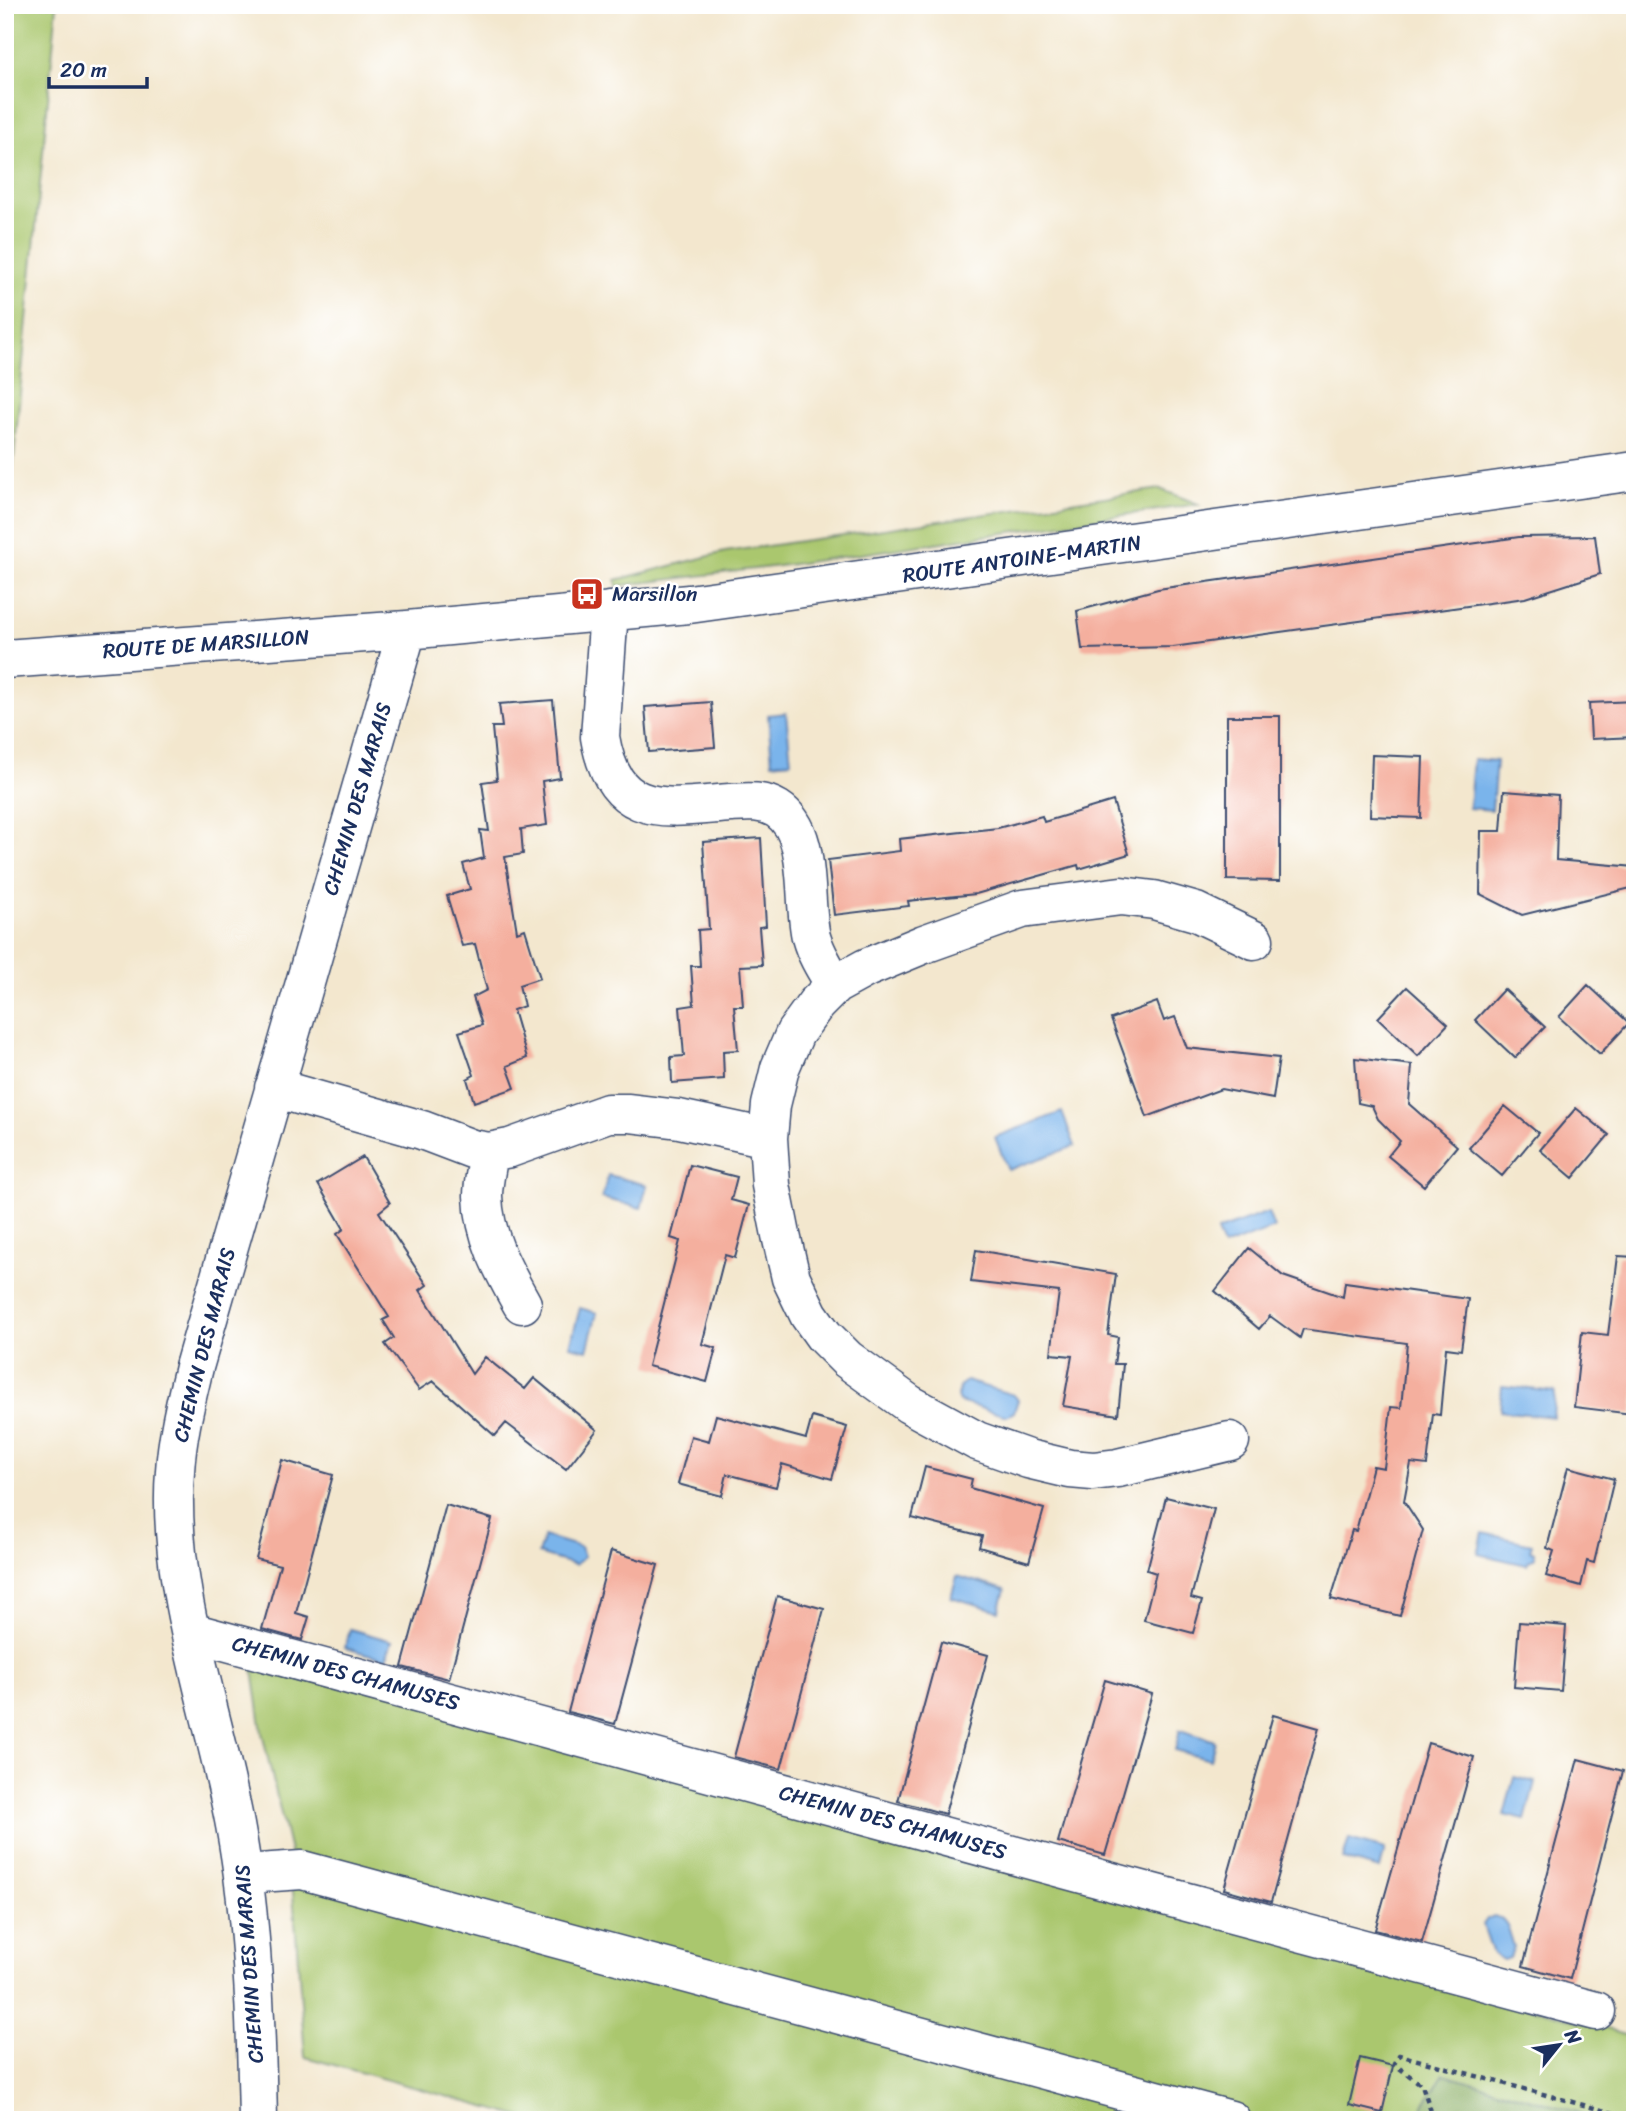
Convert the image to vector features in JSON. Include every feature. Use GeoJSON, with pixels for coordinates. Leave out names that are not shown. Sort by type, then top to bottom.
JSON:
{"type":"FeatureCollection","features":[{"type":"Feature","properties":{"kind":"street","name":"ROUTE ANTOINE-MARTIN"},"geometry":{"type":"LineString","coordinates":[[407,630],[750,597],[1635,471]]}},
{"type":"Feature","properties":{"kind":"street"},"geometry":{"type":"LineString","coordinates":[[609,611],[600,737],[603,756],[611,773],[630,797],[653,806],[670,808],[748,801],[768,804],[780,811],[797,832],[802,845],[812,940],[818,957],[835,985]]}},
{"type":"Feature","properties":{"kind":"street","name":"ROUTE DE MARSILLON"},"geometry":{"type":"LineString","coordinates":[[5,659],[407,630]]}},
{"type":"Feature","properties":{"kind":"street","name":"CHEMIN DES MARAIS"},"geometry":{"type":"LineString","coordinates":[[257,2120],[252,1954],[244,1874],[220,1750],[191,1632],[176,1549],[174,1484],[178,1443],[194,1367],[407,630]]}},
{"type":"Feature","properties":{"kind":"street"},"geometry":{"type":"LineString","coordinates":[[1230,1441],[1118,1468],[1093,1471],[1070,1469],[1028,1459],[977,1441],[909,1404],[847,1359],[824,1336],[809,1315],[791,1278],[783,1245],[771,1185],[768,1138],[771,1105],[780,1068],[795,1033],[816,1004],[835,985],[866,968],[924,944],[1021,909],[1121,896],[1154,900],[1196,912],[1254,940]]}},
{"type":"Feature","properties":{"kind":"street"},"geometry":{"type":"LineString","coordinates":[[274,1088],[489,1152],[510,1148],[608,1113],[679,1119],[768,1138]]}},
{"type":"Feature","properties":{"kind":"street"},"geometry":{"type":"LineString","coordinates":[[489,1152],[483,1196],[486,1222],[492,1246],[523,1304]]}},
{"type":"Feature","properties":{"kind":"street","name":"CHEMIN DES CHAMUSES"},"geometry":{"type":"LineString","coordinates":[[191,1632],[1596,2011]]}},
{"type":"Feature","properties":{"kind":"street"},"geometry":{"type":"LineString","coordinates":[[244,1874],[302,1870],[1231,2120]]}},
{"type":"Feature","properties":{"kind":"path"},"geometry":{"type":"LineString","coordinates":[[1434,2120],[1422,2085],[1394,2064],[1399,2055],[1635,2119]]}},
{"type":"Feature","properties":{"kind":"green space"},"geometry":{"type":"Polygon","coordinates":[[[5,5],[57,5],[5,551],[5,5]]]}},
{"type":"Feature","properties":{"kind":"green space"},"geometry":{"type":"Polygon","coordinates":[[[1160,489],[1198,504],[787,565],[617,586],[616,580],[725,552],[1160,489]]]}},
{"type":"Feature","properties":{"kind":"green space"},"geometry":{"type":"Polygon","coordinates":[[[250,1649],[470,1706],[1635,2037],[1635,2120],[1604,2120],[1444,2074],[1422,2108],[1426,2120],[532,2120],[305,2057],[290,1852],[262,1733],[250,1649]]]}},
{"type":"Feature","properties":{"kind":"green space"},"geometry":{"type":"Polygon","coordinates":[[[1444,2074],[1604,2120],[1426,2120],[1422,2108],[1444,2074]]]}},
{"type":"Feature","properties":{"kind":"water"},"geometry":{"type":"Polygon","coordinates":[[[786,713],[791,761],[772,763],[768,715],[786,713]]]}},
{"type":"Feature","properties":{"kind":"water"},"geometry":{"type":"Polygon","coordinates":[[[1473,759],[1496,761],[1492,810],[1469,808],[1473,759]]]}},
{"type":"Feature","properties":{"kind":"water"},"geometry":{"type":"Polygon","coordinates":[[[1062,1112],[1075,1146],[1008,1170],[995,1137],[1062,1112]]]}},
{"type":"Feature","properties":{"kind":"water"},"geometry":{"type":"Polygon","coordinates":[[[608,1175],[647,1185],[641,1208],[602,1198],[608,1175]]]}},
{"type":"Feature","properties":{"kind":"water"},"geometry":{"type":"Polygon","coordinates":[[[1268,1212],[1274,1228],[1223,1247],[1217,1231],[1268,1212]]]}},
{"type":"Feature","properties":{"kind":"water"},"geometry":{"type":"Polygon","coordinates":[[[580,1308],[597,1313],[587,1350],[570,1346],[580,1308]]]}},
{"type":"Feature","properties":{"kind":"water"},"geometry":{"type":"Polygon","coordinates":[[[966,1381],[1014,1395],[1018,1400],[1014,1412],[1007,1416],[959,1402],[957,1397],[960,1386],[966,1381]]]}},
{"type":"Feature","properties":{"kind":"water"},"geometry":{"type":"Polygon","coordinates":[[[1502,1386],[1555,1392],[1553,1417],[1500,1411],[1502,1386]]]}},
{"type":"Feature","properties":{"kind":"water"},"geometry":{"type":"Polygon","coordinates":[[[1483,1533],[1532,1544],[1530,1550],[1535,1557],[1527,1565],[1478,1554],[1483,1533]]]}},
{"type":"Feature","properties":{"kind":"water"},"geometry":{"type":"Polygon","coordinates":[[[544,1536],[580,1547],[584,1557],[575,1565],[538,1554],[544,1536]]]}},
{"type":"Feature","properties":{"kind":"water"},"geometry":{"type":"Polygon","coordinates":[[[957,1576],[1005,1590],[999,1611],[951,1597],[957,1576]]]}},
{"type":"Feature","properties":{"kind":"water"},"geometry":{"type":"Polygon","coordinates":[[[350,1629],[392,1641],[386,1659],[345,1648],[350,1629]]]}},
{"type":"Feature","properties":{"kind":"water"},"geometry":{"type":"Polygon","coordinates":[[[1180,1730],[1215,1741],[1210,1760],[1175,1750],[1180,1730]]]}},
{"type":"Feature","properties":{"kind":"water"},"geometry":{"type":"Polygon","coordinates":[[[1514,1777],[1535,1782],[1525,1820],[1504,1815],[1514,1777]]]}},
{"type":"Feature","properties":{"kind":"water"},"geometry":{"type":"Polygon","coordinates":[[[1349,1839],[1385,1849],[1380,1869],[1343,1859],[1349,1839]]]}},
{"type":"Feature","properties":{"kind":"water"},"geometry":{"type":"Polygon","coordinates":[[[1494,1916],[1506,1924],[1510,1933],[1514,1947],[1510,1958],[1503,1960],[1493,1954],[1483,1925],[1487,1919],[1494,1916]]]}},
{"type":"Feature","properties":{"kind":"building"},"geometry":{"type":"Polygon","coordinates":[[[1595,536],[1600,574],[1525,598],[1173,647],[1082,649],[1077,611],[1158,589],[1519,537],[1595,536]]]}},
{"type":"Feature","properties":{"kind":"building"},"geometry":{"type":"Polygon","coordinates":[[[553,700],[560,778],[542,781],[547,825],[521,829],[523,854],[505,857],[517,932],[525,929],[540,978],[519,985],[524,1006],[513,1010],[527,1058],[507,1066],[515,1088],[474,1102],[467,1079],[474,1075],[459,1032],[482,1025],[473,997],[487,990],[475,944],[462,946],[447,896],[470,889],[463,864],[484,858],[480,830],[489,831],[482,782],[497,780],[492,727],[502,727],[499,704],[553,700]]]}},
{"type":"Feature","properties":{"kind":"building"},"geometry":{"type":"Polygon","coordinates":[[[1635,701],[1635,737],[1591,739],[1589,703],[1635,701]]]}},
{"type":"Feature","properties":{"kind":"building"},"geometry":{"type":"Polygon","coordinates":[[[711,702],[715,747],[649,752],[645,707],[711,702]]]}},
{"type":"Feature","properties":{"kind":"building"},"geometry":{"type":"Polygon","coordinates":[[[1227,716],[1280,716],[1280,881],[1227,880],[1227,716]]]}},
{"type":"Feature","properties":{"kind":"building"},"geometry":{"type":"Polygon","coordinates":[[[1372,755],[1423,757],[1421,818],[1370,816],[1372,755]]]}},
{"type":"Feature","properties":{"kind":"building"},"geometry":{"type":"Polygon","coordinates":[[[1504,791],[1558,795],[1556,860],[1635,867],[1635,887],[1522,915],[1480,894],[1481,831],[1501,831],[1504,791]]]}},
{"type":"Feature","properties":{"kind":"building"},"geometry":{"type":"Polygon","coordinates":[[[1113,801],[1129,854],[1079,869],[1078,865],[976,894],[908,901],[909,906],[834,915],[828,860],[900,851],[899,839],[998,828],[1042,816],[1044,822],[1113,801]]]}},
{"type":"Feature","properties":{"kind":"building"},"geometry":{"type":"Polygon","coordinates":[[[761,838],[766,926],[759,927],[762,965],[740,966],[743,1006],[734,1006],[738,1050],[723,1051],[724,1079],[672,1083],[671,1057],[684,1056],[680,1007],[694,1005],[691,966],[700,966],[698,930],[709,929],[703,842],[761,838]]]}},
{"type":"Feature","properties":{"kind":"building"},"geometry":{"type":"Polygon","coordinates":[[[1588,985],[1629,1023],[1600,1054],[1559,1017],[1588,985]]]}},
{"type":"Feature","properties":{"kind":"building"},"geometry":{"type":"Polygon","coordinates":[[[1407,987],[1448,1024],[1418,1056],[1378,1018],[1407,987]]]}},
{"type":"Feature","properties":{"kind":"building"},"geometry":{"type":"Polygon","coordinates":[[[1504,989],[1545,1027],[1515,1058],[1475,1020],[1504,989]]]}},
{"type":"Feature","properties":{"kind":"building"},"geometry":{"type":"Polygon","coordinates":[[[1157,1002],[1164,1021],[1175,1017],[1187,1048],[1279,1058],[1273,1099],[1221,1089],[1147,1117],[1111,1019],[1157,1002]]]}},
{"type":"Feature","properties":{"kind":"building"},"geometry":{"type":"Polygon","coordinates":[[[1355,1058],[1412,1065],[1409,1104],[1457,1146],[1424,1186],[1388,1156],[1400,1141],[1378,1119],[1372,1106],[1358,1103],[1355,1058]]]}},
{"type":"Feature","properties":{"kind":"building"},"geometry":{"type":"Polygon","coordinates":[[[1505,1106],[1538,1133],[1502,1176],[1469,1148],[1505,1106]]]}},
{"type":"Feature","properties":{"kind":"building"},"geometry":{"type":"Polygon","coordinates":[[[1576,1108],[1609,1135],[1573,1178],[1540,1150],[1576,1108]]]}},
{"type":"Feature","properties":{"kind":"building"},"geometry":{"type":"Polygon","coordinates":[[[363,1157],[390,1203],[379,1212],[427,1285],[420,1290],[472,1374],[485,1357],[525,1389],[534,1378],[597,1430],[566,1469],[506,1423],[495,1436],[433,1381],[419,1390],[385,1344],[394,1338],[383,1320],[389,1317],[337,1234],[344,1229],[318,1184],[363,1157]]]}},
{"type":"Feature","properties":{"kind":"building"},"geometry":{"type":"Polygon","coordinates":[[[690,1165],[737,1177],[731,1200],[749,1205],[735,1258],[725,1255],[702,1344],[716,1348],[707,1382],[648,1366],[680,1241],[671,1238],[690,1165]]]}},
{"type":"Feature","properties":{"kind":"building"},"geometry":{"type":"Polygon","coordinates":[[[1249,1248],[1283,1276],[1343,1297],[1345,1282],[1468,1299],[1461,1350],[1446,1348],[1440,1415],[1433,1414],[1427,1465],[1411,1463],[1404,1501],[1423,1530],[1400,1616],[1331,1599],[1352,1530],[1356,1531],[1373,1466],[1384,1468],[1391,1407],[1401,1408],[1407,1343],[1303,1329],[1300,1338],[1270,1316],[1259,1329],[1215,1291],[1249,1248]]]}},
{"type":"Feature","properties":{"kind":"building"},"geometry":{"type":"Polygon","coordinates":[[[976,1250],[1116,1274],[1108,1335],[1118,1337],[1114,1364],[1123,1364],[1118,1415],[1063,1406],[1072,1356],[1051,1354],[1059,1292],[971,1282],[976,1250]]]}},
{"type":"Feature","properties":{"kind":"building"},"geometry":{"type":"Polygon","coordinates":[[[1618,1256],[1635,1257],[1635,1389],[1632,1414],[1574,1407],[1582,1332],[1608,1335],[1618,1256]]]}},
{"type":"Feature","properties":{"kind":"building"},"geometry":{"type":"Polygon","coordinates":[[[716,1415],[806,1439],[812,1417],[847,1427],[832,1479],[782,1464],[776,1487],[727,1474],[722,1496],[678,1484],[691,1436],[709,1441],[716,1415]]]}},
{"type":"Feature","properties":{"kind":"building"},"geometry":{"type":"Polygon","coordinates":[[[282,1460],[333,1475],[296,1613],[309,1617],[302,1640],[262,1629],[280,1565],[256,1559],[282,1460]]]}},
{"type":"Feature","properties":{"kind":"building"},"geometry":{"type":"Polygon","coordinates":[[[925,1467],[972,1479],[970,1488],[1044,1509],[1029,1562],[979,1547],[982,1536],[912,1518],[925,1467]]]}},
{"type":"Feature","properties":{"kind":"building"},"geometry":{"type":"Polygon","coordinates":[[[1568,1467],[1614,1479],[1594,1563],[1587,1561],[1581,1586],[1546,1576],[1554,1551],[1547,1548],[1568,1467]]]}},
{"type":"Feature","properties":{"kind":"building"},"geometry":{"type":"Polygon","coordinates":[[[1166,1497],[1214,1509],[1191,1598],[1202,1601],[1193,1633],[1144,1620],[1156,1573],[1147,1570],[1166,1497]]]}},
{"type":"Feature","properties":{"kind":"building"},"geometry":{"type":"Polygon","coordinates":[[[446,1505],[492,1519],[449,1679],[402,1667],[446,1505]]]}},
{"type":"Feature","properties":{"kind":"building"},"geometry":{"type":"Polygon","coordinates":[[[611,1551],[658,1565],[615,1724],[568,1712],[611,1551]]]}},
{"type":"Feature","properties":{"kind":"building"},"geometry":{"type":"Polygon","coordinates":[[[777,1596],[824,1609],[781,1769],[734,1757],[777,1596]]]}},
{"type":"Feature","properties":{"kind":"building"},"geometry":{"type":"Polygon","coordinates":[[[1519,1622],[1566,1626],[1561,1691],[1514,1687],[1519,1622]]]}},
{"type":"Feature","properties":{"kind":"building"},"geometry":{"type":"Polygon","coordinates":[[[941,1642],[988,1655],[945,1814],[898,1801],[941,1642]]]}},
{"type":"Feature","properties":{"kind":"building"},"geometry":{"type":"Polygon","coordinates":[[[1105,1680],[1152,1694],[1105,1855],[1058,1842],[1105,1680]]]}},
{"type":"Feature","properties":{"kind":"building"},"geometry":{"type":"Polygon","coordinates":[[[1273,1715],[1319,1728],[1271,1902],[1224,1889],[1273,1715]]]}},
{"type":"Feature","properties":{"kind":"building"},"geometry":{"type":"Polygon","coordinates":[[[1428,1743],[1474,1757],[1422,1942],[1375,1930],[1428,1743]]]}},
{"type":"Feature","properties":{"kind":"building"},"geometry":{"type":"Polygon","coordinates":[[[1578,1759],[1623,1771],[1570,1979],[1523,1966],[1578,1759]]]}},
{"type":"Feature","properties":{"kind":"building"},"geometry":{"type":"Polygon","coordinates":[[[1360,2058],[1393,2066],[1382,2113],[1349,2105],[1360,2058]]]}},
{"type":"Feature","properties":{"kind":"place","name":"Marsillon"},"geometry":{"type":"Point","coordinates":[587,594]}}]}
